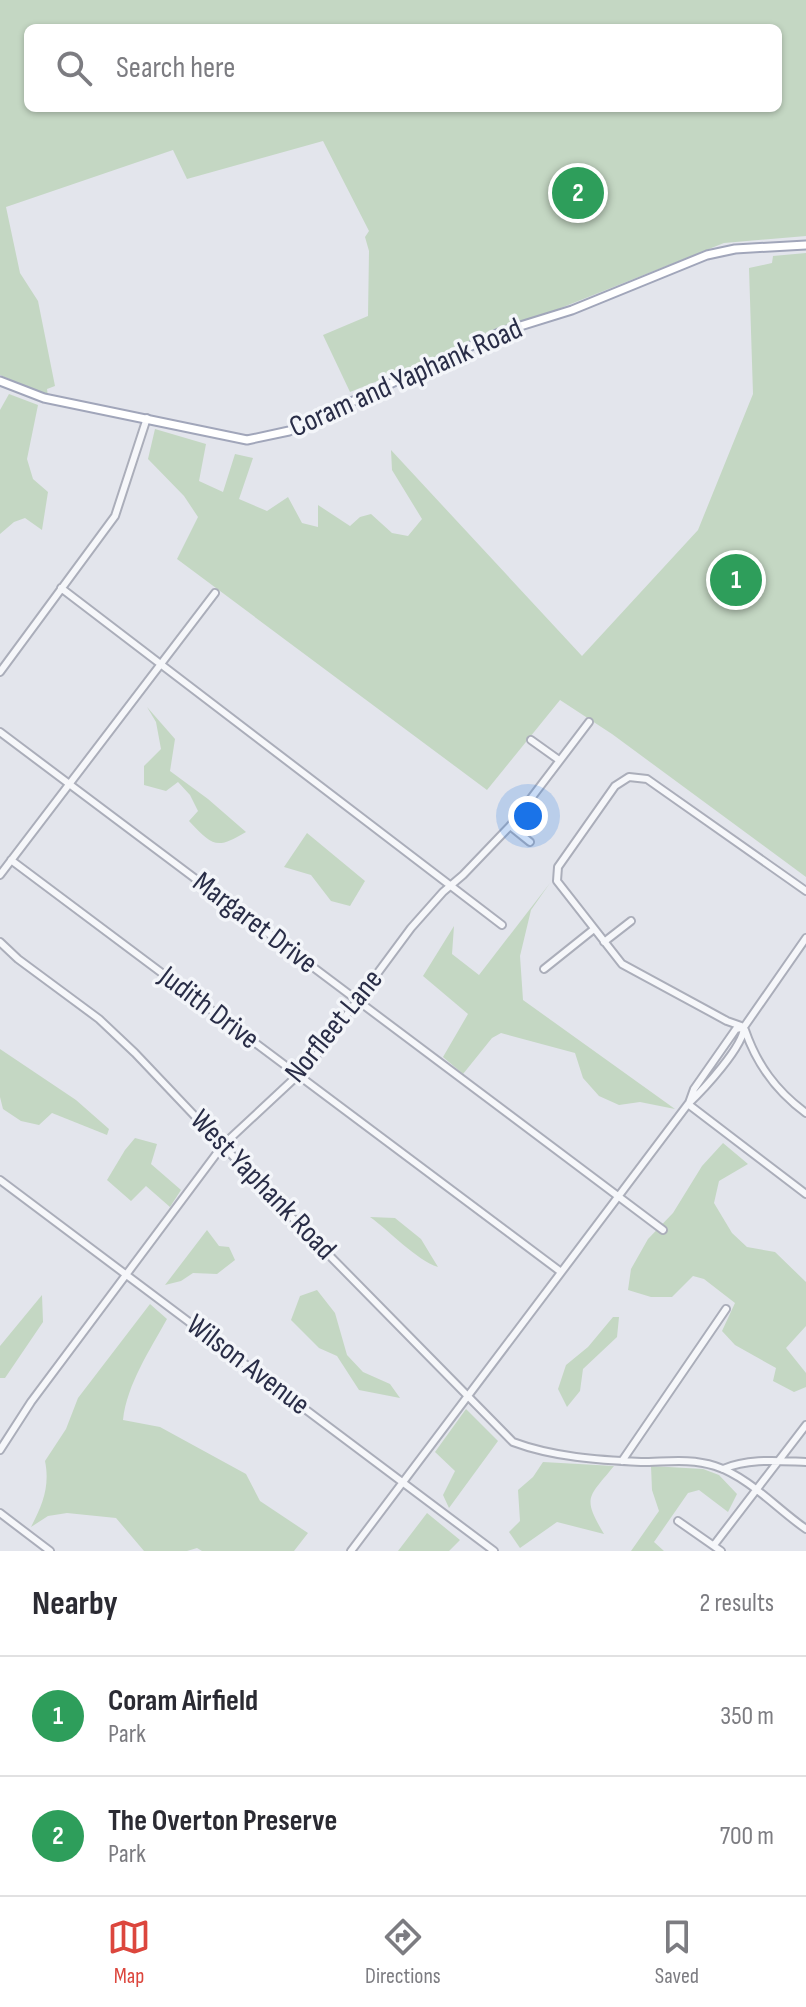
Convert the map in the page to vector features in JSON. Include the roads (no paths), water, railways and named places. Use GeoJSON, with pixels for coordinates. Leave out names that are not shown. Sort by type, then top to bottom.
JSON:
{"type":"FeatureCollection","features":[{"type":"Feature","properties":{"kind":"main road","name":"Coram and Yaphank Road"},"geometry":{"type":"LineString","coordinates":[[0,381],[44,398],[247,440],[281,434],[501,332],[572,310],[707,255],[735,249],[806,245]]}},
{"type":"Feature","properties":{"kind":"street"},"geometry":{"type":"LineString","coordinates":[[0,672],[115,516],[147,418]]}},
{"type":"Feature","properties":{"kind":"street"},"geometry":{"type":"LineString","coordinates":[[61,588],[502,925]]}},
{"type":"Feature","properties":{"kind":"street"},"geometry":{"type":"LineString","coordinates":[[0,875],[215,593]]}},
{"type":"Feature","properties":{"kind":"street","name":"Norfleet Lane"},"geometry":{"type":"LineString","coordinates":[[0,1450],[31,1402],[223,1145],[311,1063],[411,928],[510,826],[589,722]]}},
{"type":"Feature","properties":{"kind":"street","name":"Margaret Drive"},"geometry":{"type":"LineString","coordinates":[[0,732],[663,1230]]}},
{"type":"Feature","properties":{"kind":"street"},"geometry":{"type":"LineString","coordinates":[[531,740],[559,760]]}},
{"type":"Feature","properties":{"kind":"street"},"geometry":{"type":"LineString","coordinates":[[744,1027],[727,1021],[622,964],[557,881],[558,867],[615,786],[629,777],[647,779],[806,891]]}},
{"type":"Feature","properties":{"kind":"street"},"geometry":{"type":"LineString","coordinates":[[510,826],[530,842]]}},
{"type":"Feature","properties":{"kind":"street","name":"Judith Drive"},"geometry":{"type":"LineString","coordinates":[[11,860],[561,1272]]}},
{"type":"Feature","properties":{"kind":"street"},"geometry":{"type":"LineString","coordinates":[[604,942],[631,921]]}},
{"type":"Feature","properties":{"kind":"street"},"geometry":{"type":"LineString","coordinates":[[544,969],[594,929]]}},
{"type":"Feature","properties":{"kind":"street"},"geometry":{"type":"LineString","coordinates":[[351,1551],[688,1104],[706,1086],[743,1036],[744,1027],[806,938]]}},
{"type":"Feature","properties":{"kind":"street","name":"West Yaphank Road"},"geometry":{"type":"LineString","coordinates":[[0,942],[108,1028],[513,1442],[536,1450],[622,1461]]}},
{"type":"Feature","properties":{"kind":"street"},"geometry":{"type":"LineString","coordinates":[[744,1027],[753,1053],[773,1084],[806,1113]]}},
{"type":"Feature","properties":{"kind":"street"},"geometry":{"type":"LineString","coordinates":[[688,1104],[806,1194]]}},
{"type":"Feature","properties":{"kind":"street","name":"Wilson Avenue"},"geometry":{"type":"LineString","coordinates":[[0,1180],[494,1551]]}},
{"type":"Feature","properties":{"kind":"street"},"geometry":{"type":"LineString","coordinates":[[622,1461],[726,1309]]}},
{"type":"Feature","properties":{"kind":"street"},"geometry":{"type":"LineString","coordinates":[[714,1545],[806,1425]]}},
{"type":"Feature","properties":{"kind":"street"},"geometry":{"type":"LineString","coordinates":[[622,1461],[680,1461],[723,1469],[806,1529]]}},
{"type":"Feature","properties":{"kind":"street"},"geometry":{"type":"LineString","coordinates":[[723,1469],[738,1463],[806,1462]]}},
{"type":"Feature","properties":{"kind":"street"},"geometry":{"type":"LineString","coordinates":[[0,1513],[50,1551]]}},
{"type":"Feature","properties":{"kind":"street"},"geometry":{"type":"LineString","coordinates":[[678,1521],[721,1551]]}},
{"type":"Feature","properties":{"kind":"place","name":"The Overton Preserve"},"geometry":{"type":"Point","coordinates":[578,193]}},
{"type":"Feature","properties":{"kind":"place","name":"Coram Airfield"},"geometry":{"type":"Point","coordinates":[736,580]}}]}
